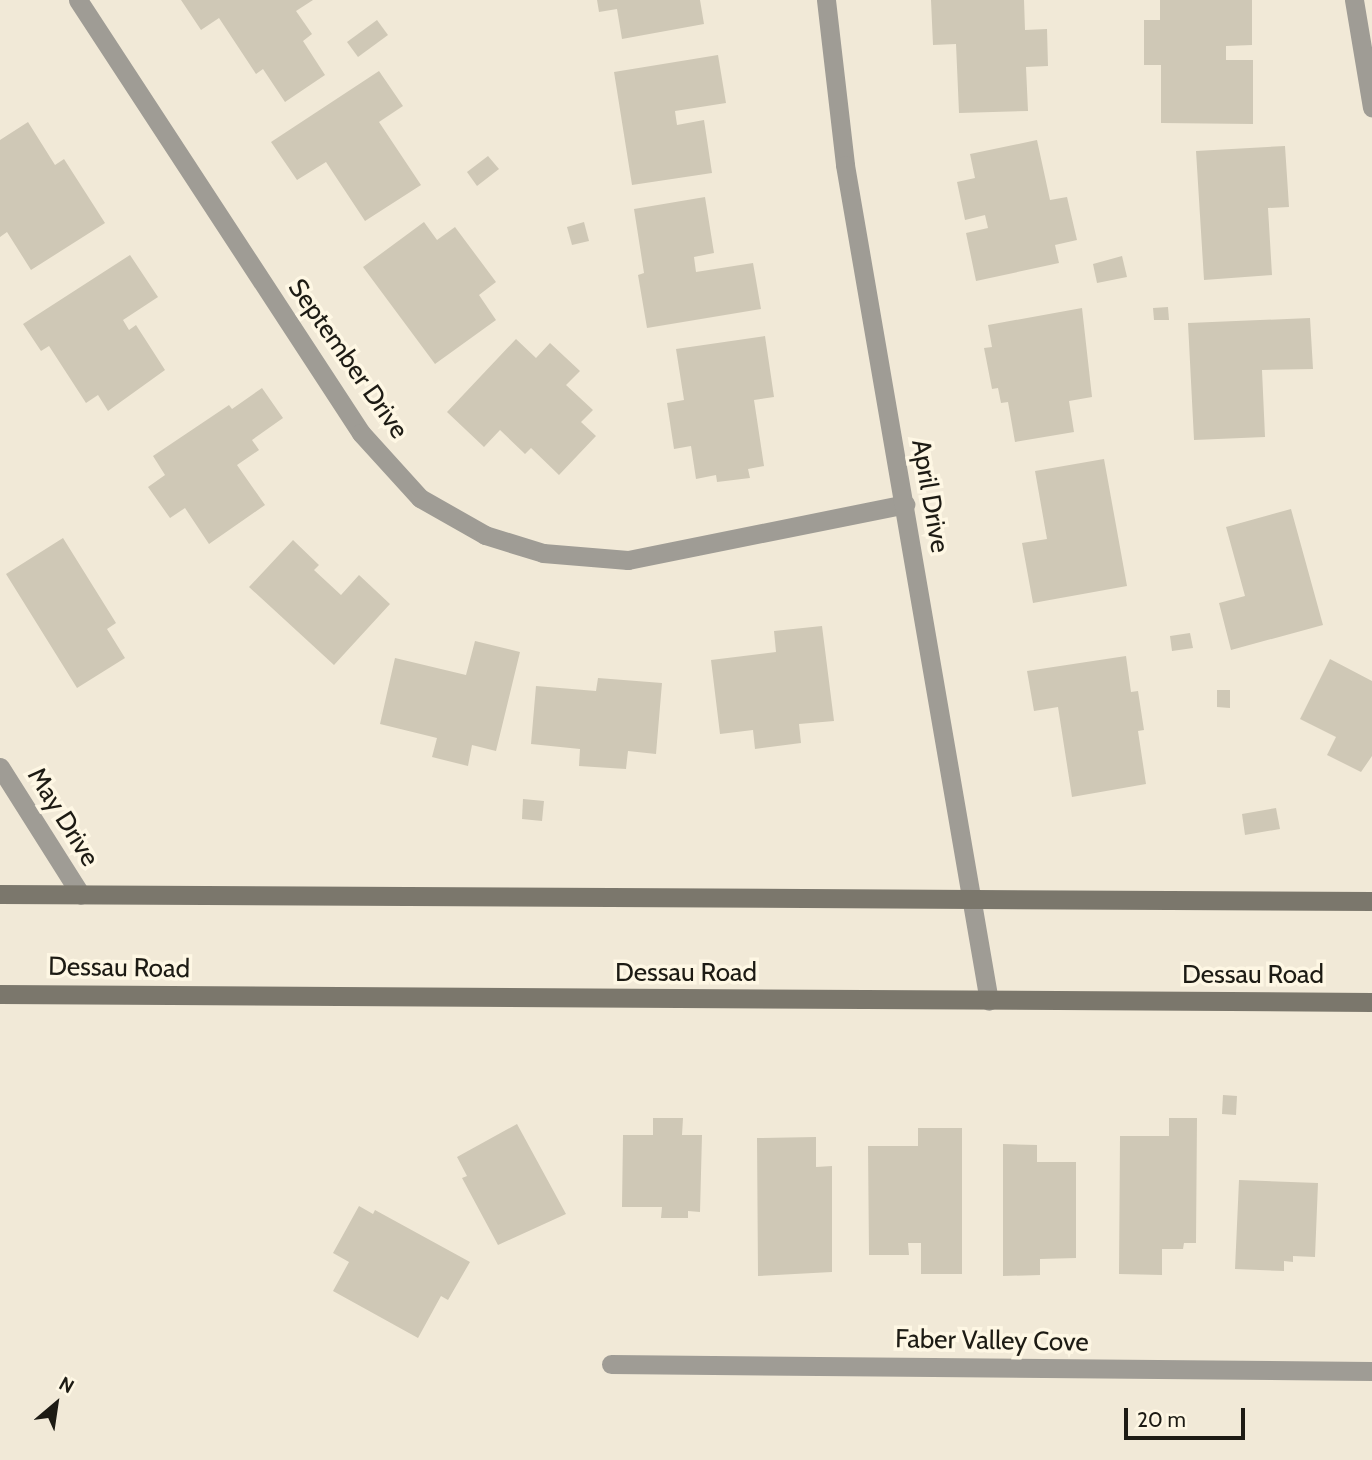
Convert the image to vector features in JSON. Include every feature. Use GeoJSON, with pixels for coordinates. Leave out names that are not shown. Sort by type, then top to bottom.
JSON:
{"type":"FeatureCollection","features":[{"type":"Feature","properties":{"kind":"main road"},"geometry":{"type":"LineString","coordinates":[[0,894],[1372,901]]}},
{"type":"Feature","properties":{"kind":"main road","name":"Dessau Road"},"geometry":{"type":"LineString","coordinates":[[0,994],[1372,1002]]}},
{"type":"Feature","properties":{"kind":"street","name":"September Drive"},"geometry":{"type":"LineString","coordinates":[[78,0],[361,433],[420,498],[485,535],[543,553],[628,559],[905,503]]}},
{"type":"Feature","properties":{"kind":"street","name":"April Drive"},"geometry":{"type":"LineString","coordinates":[[826,0],[845,165],[974,899],[989,1001]]}},
{"type":"Feature","properties":{"kind":"street"},"geometry":{"type":"LineString","coordinates":[[1354,0],[1372,108]]}},
{"type":"Feature","properties":{"kind":"street","name":"May Drive"},"geometry":{"type":"LineString","coordinates":[[0,767],[81,895]]}},
{"type":"Feature","properties":{"kind":"street","name":"Faber Valley Cove"},"geometry":{"type":"LineString","coordinates":[[611,1364],[1372,1371]]}},
{"type":"Feature","properties":{"kind":"building"},"geometry":{"type":"Polygon","coordinates":[[[181,0],[313,0],[296,11],[312,34],[303,41],[325,75],[285,102],[263,69],[256,74],[219,18],[201,30],[181,0]]]}},
{"type":"Feature","properties":{"kind":"building"},"geometry":{"type":"Polygon","coordinates":[[[597,0],[700,0],[704,24],[622,39],[617,9],[599,12],[597,0]]]}},
{"type":"Feature","properties":{"kind":"building"},"geometry":{"type":"Polygon","coordinates":[[[931,0],[1024,0],[1025,30],[1047,29],[1048,66],[1026,67],[1028,111],[959,113],[956,44],[933,45],[931,0]]]}},
{"type":"Feature","properties":{"kind":"building"},"geometry":{"type":"Polygon","coordinates":[[[1160,0],[1252,0],[1252,45],[1226,46],[1226,60],[1253,60],[1253,124],[1161,123],[1161,65],[1144,65],[1144,20],[1160,20],[1160,0]]]}},
{"type":"Feature","properties":{"kind":"building"},"geometry":{"type":"Polygon","coordinates":[[[377,20],[388,35],[358,57],[347,42],[377,20]]]}},
{"type":"Feature","properties":{"kind":"building"},"geometry":{"type":"Polygon","coordinates":[[[718,55],[726,103],[675,111],[677,125],[704,120],[712,173],[632,185],[614,72],[718,55]]]}},
{"type":"Feature","properties":{"kind":"building"},"geometry":{"type":"Polygon","coordinates":[[[379,71],[403,106],[379,122],[421,185],[365,221],[326,162],[297,180],[271,142],[379,71]]]}},
{"type":"Feature","properties":{"kind":"building"},"geometry":{"type":"Polygon","coordinates":[[[28,122],[55,165],[64,159],[105,223],[31,270],[7,232],[0,237],[0,140],[28,122]]]}},
{"type":"Feature","properties":{"kind":"building"},"geometry":{"type":"Polygon","coordinates":[[[1037,140],[1050,200],[1067,197],[1077,240],[1055,245],[1059,263],[976,281],[966,233],[988,228],[985,215],[965,220],[957,182],[975,178],[970,154],[1037,140]]]}},
{"type":"Feature","properties":{"kind":"building"},"geometry":{"type":"Polygon","coordinates":[[[1285,146],[1289,207],[1268,208],[1272,275],[1204,280],[1196,151],[1285,146]]]}},
{"type":"Feature","properties":{"kind":"building"},"geometry":{"type":"Polygon","coordinates":[[[488,156],[499,169],[477,186],[467,172],[488,156]]]}},
{"type":"Feature","properties":{"kind":"building"},"geometry":{"type":"Polygon","coordinates":[[[705,197],[714,253],[694,257],[696,272],[753,263],[761,309],[647,328],[638,275],[644,273],[634,209],[705,197]]]}},
{"type":"Feature","properties":{"kind":"building"},"geometry":{"type":"Polygon","coordinates":[[[424,222],[437,240],[455,227],[496,282],[479,295],[496,320],[435,364],[363,267],[424,222]]]}},
{"type":"Feature","properties":{"kind":"building"},"geometry":{"type":"Polygon","coordinates":[[[584,222],[589,241],[572,245],[567,227],[584,222]]]}},
{"type":"Feature","properties":{"kind":"building"},"geometry":{"type":"Polygon","coordinates":[[[130,255],[158,297],[123,320],[129,330],[136,325],[165,370],[108,411],[98,395],[86,403],[49,346],[41,351],[23,324],[130,255]]]}},
{"type":"Feature","properties":{"kind":"building"},"geometry":{"type":"Polygon","coordinates":[[[1122,256],[1127,277],[1097,283],[1093,264],[1122,256]]]}},
{"type":"Feature","properties":{"kind":"building"},"geometry":{"type":"Polygon","coordinates":[[[1168,307],[1169,320],[1154,320],[1153,308],[1168,307]]]}},
{"type":"Feature","properties":{"kind":"building"},"geometry":{"type":"Polygon","coordinates":[[[1082,308],[1092,397],[1069,401],[1074,432],[1015,442],[1008,402],[1001,403],[998,388],[992,389],[984,348],[992,347],[988,325],[1082,308]]]}},
{"type":"Feature","properties":{"kind":"building"},"geometry":{"type":"Polygon","coordinates":[[[1310,318],[1313,369],[1262,370],[1265,437],[1194,440],[1188,323],[1310,318]]]}},
{"type":"Feature","properties":{"kind":"building"},"geometry":{"type":"Polygon","coordinates":[[[765,336],[774,397],[754,400],[764,466],[748,469],[750,478],[717,482],[716,475],[696,479],[691,446],[674,449],[667,403],[684,400],[676,349],[765,336]]]}},
{"type":"Feature","properties":{"kind":"building"},"geometry":{"type":"Polygon","coordinates":[[[516,339],[536,358],[550,343],[580,371],[566,385],[593,410],[581,422],[596,436],[559,475],[531,448],[525,454],[500,430],[484,447],[447,412],[516,339]]]}},
{"type":"Feature","properties":{"kind":"building"},"geometry":{"type":"Polygon","coordinates":[[[262,388],[283,418],[252,440],[259,450],[237,465],[265,505],[209,544],[185,508],[170,518],[148,487],[165,475],[153,456],[229,405],[232,409],[262,388]]]}},
{"type":"Feature","properties":{"kind":"building"},"geometry":{"type":"Polygon","coordinates":[[[1104,459],[1127,586],[1033,603],[1022,543],[1047,539],[1035,471],[1104,459]]]}},
{"type":"Feature","properties":{"kind":"building"},"geometry":{"type":"Polygon","coordinates":[[[1291,509],[1323,625],[1231,650],[1219,603],[1245,596],[1226,527],[1291,509]]]}},
{"type":"Feature","properties":{"kind":"building"},"geometry":{"type":"Polygon","coordinates":[[[63,538],[116,623],[107,629],[125,658],[77,688],[6,574],[63,538]]]}},
{"type":"Feature","properties":{"kind":"building"},"geometry":{"type":"Polygon","coordinates":[[[293,540],[319,565],[314,570],[341,595],[359,575],[390,604],[334,665],[249,587],[293,540]]]}},
{"type":"Feature","properties":{"kind":"building"},"geometry":{"type":"Polygon","coordinates":[[[822,626],[834,721],[799,724],[801,743],[755,749],[753,730],[720,734],[711,660],[776,652],[774,631],[822,626]]]}},
{"type":"Feature","properties":{"kind":"building"},"geometry":{"type":"Polygon","coordinates":[[[1190,633],[1193,648],[1172,651],[1170,636],[1190,633]]]}},
{"type":"Feature","properties":{"kind":"building"},"geometry":{"type":"Polygon","coordinates":[[[475,641],[520,652],[496,751],[472,745],[468,766],[432,757],[437,738],[380,724],[395,658],[466,675],[475,641]]]}},
{"type":"Feature","properties":{"kind":"building"},"geometry":{"type":"Polygon","coordinates":[[[1126,656],[1131,692],[1138,691],[1144,730],[1138,731],[1146,784],[1072,797],[1058,707],[1034,711],[1027,671],[1126,656]]]}},
{"type":"Feature","properties":{"kind":"building"},"geometry":{"type":"Polygon","coordinates":[[[1330,659],[1372,681],[1372,756],[1361,772],[1327,755],[1336,737],[1300,719],[1330,659]]]}},
{"type":"Feature","properties":{"kind":"building"},"geometry":{"type":"Polygon","coordinates":[[[598,678],[662,683],[656,754],[628,751],[626,769],[579,766],[580,749],[531,744],[536,686],[596,691],[598,678]]]}},
{"type":"Feature","properties":{"kind":"building"},"geometry":{"type":"Polygon","coordinates":[[[1217,690],[1230,690],[1230,708],[1217,707],[1217,690]]]}},
{"type":"Feature","properties":{"kind":"building"},"geometry":{"type":"Polygon","coordinates":[[[523,799],[544,801],[542,821],[522,819],[523,799]]]}},
{"type":"Feature","properties":{"kind":"building"},"geometry":{"type":"Polygon","coordinates":[[[1276,808],[1280,829],[1245,835],[1242,814],[1276,808]]]}},
{"type":"Feature","properties":{"kind":"building"},"geometry":{"type":"Polygon","coordinates":[[[1223,1095],[1237,1096],[1236,1115],[1222,1114],[1223,1095]]]}},
{"type":"Feature","properties":{"kind":"building"},"geometry":{"type":"Polygon","coordinates":[[[653,1118],[683,1118],[682,1135],[702,1135],[700,1212],[688,1211],[688,1218],[661,1218],[662,1207],[622,1207],[623,1135],[653,1135],[653,1118]]]}},
{"type":"Feature","properties":{"kind":"building"},"geometry":{"type":"Polygon","coordinates":[[[1169,1118],[1197,1118],[1196,1243],[1184,1243],[1183,1249],[1162,1249],[1162,1275],[1119,1274],[1120,1136],[1169,1136],[1169,1118]]]}},
{"type":"Feature","properties":{"kind":"building"},"geometry":{"type":"Polygon","coordinates":[[[517,1124],[566,1214],[498,1245],[462,1178],[467,1176],[457,1157],[517,1124]]]}},
{"type":"Feature","properties":{"kind":"building"},"geometry":{"type":"Polygon","coordinates":[[[918,1128],[962,1128],[962,1274],[921,1274],[921,1243],[908,1243],[909,1255],[869,1255],[868,1146],[918,1146],[918,1128]]]}},
{"type":"Feature","properties":{"kind":"building"},"geometry":{"type":"Polygon","coordinates":[[[816,1137],[816,1167],[832,1166],[832,1272],[758,1276],[757,1138],[816,1137]]]}},
{"type":"Feature","properties":{"kind":"building"},"geometry":{"type":"Polygon","coordinates":[[[1003,1144],[1037,1145],[1037,1162],[1076,1162],[1076,1258],[1040,1259],[1040,1275],[1003,1276],[1003,1144]]]}},
{"type":"Feature","properties":{"kind":"building"},"geometry":{"type":"Polygon","coordinates":[[[1239,1180],[1318,1183],[1315,1257],[1293,1256],[1293,1262],[1284,1261],[1284,1271],[1235,1269],[1239,1180]]]}},
{"type":"Feature","properties":{"kind":"building"},"geometry":{"type":"Polygon","coordinates":[[[359,1206],[373,1214],[375,1210],[470,1262],[448,1300],[441,1296],[418,1338],[333,1291],[349,1262],[333,1253],[359,1206]]]}}]}
